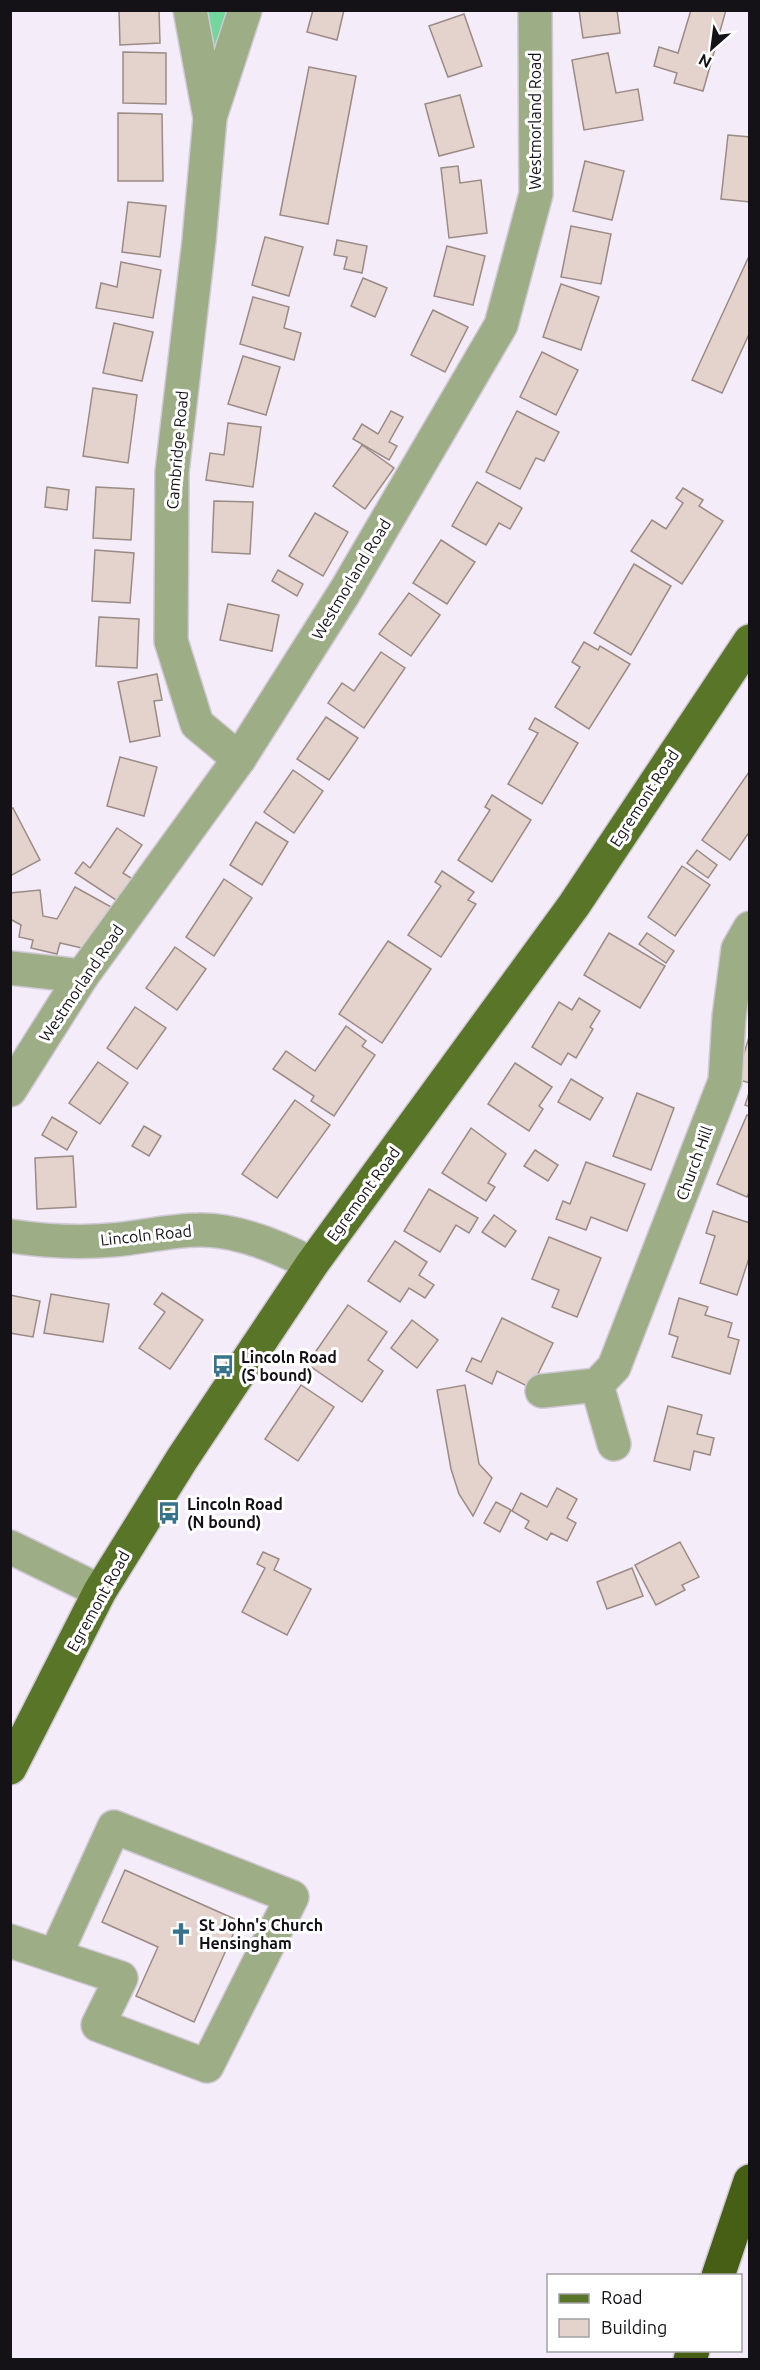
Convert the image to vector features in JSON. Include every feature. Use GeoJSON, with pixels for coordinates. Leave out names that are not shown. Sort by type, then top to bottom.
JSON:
{"type":"FeatureCollection","features":[{"type":"Feature","properties":{"kind":"highway"},"geometry":{"type":"LineString","coordinates":[[719,2274],[750,2181]]}},
{"type":"Feature","properties":{"kind":"main road","name":"Egremont Road"},"geometry":{"type":"LineString","coordinates":[[10,1768],[100,1591],[182,1460],[312,1264],[574,905],[750,641]]}},
{"type":"Feature","properties":{"kind":"street","name":"Cambridge Road"},"geometry":{"type":"LineString","coordinates":[[190,10],[210,118]]}},
{"type":"Feature","properties":{"kind":"street","name":"Cambridge Road"},"geometry":{"type":"LineString","coordinates":[[239,759],[197,724],[171,641],[172,472],[199,241],[210,118],[245,10]]}},
{"type":"Feature","properties":{"kind":"street","name":"Westmorland Road"},"geometry":{"type":"LineString","coordinates":[[10,1090],[82,976],[239,759],[346,590],[501,325],[536,194],[535,10]]}},
{"type":"Feature","properties":{"kind":"street","name":"Church Hill"},"geometry":{"type":"LineString","coordinates":[[597,1385],[614,1367],[725,1081],[729,1017],[738,949],[750,928]]}},
{"type":"Feature","properties":{"kind":"street"},"geometry":{"type":"LineString","coordinates":[[10,968],[82,976]]}},
{"type":"Feature","properties":{"kind":"street","name":"Lincoln Road"},"geometry":{"type":"LineString","coordinates":[[10,1236],[69,1242],[111,1240],[200,1229],[245,1236],[281,1248],[312,1264]]}},
{"type":"Feature","properties":{"kind":"street"},"geometry":{"type":"LineString","coordinates":[[542,1391],[597,1385],[614,1444]]}},
{"type":"Feature","properties":{"kind":"street"},"geometry":{"type":"LineString","coordinates":[[10,1547],[100,1591]]}},
{"type":"Feature","properties":{"kind":"street"},"geometry":{"type":"LineString","coordinates":[[10,1941],[55,1956],[121,1978],[98,2025],[207,2066],[292,1897],[114,1827],[55,1956]]}},
{"type":"Feature","properties":{"kind":"green space"},"geometry":{"type":"Polygon","coordinates":[[[205,11],[232,11],[214,71],[205,11]]]}},
{"type":"Feature","properties":{"kind":"building"},"geometry":{"type":"Polygon","coordinates":[[[119,10],[159,10],[160,43],[120,45],[119,10]]]}},
{"type":"Feature","properties":{"kind":"building"},"geometry":{"type":"Polygon","coordinates":[[[313,10],[344,10],[337,40],[307,32],[313,10]]]}},
{"type":"Feature","properties":{"kind":"building"},"geometry":{"type":"Polygon","coordinates":[[[579,10],[617,10],[620,33],[583,38],[579,10]]]}},
{"type":"Feature","properties":{"kind":"building"},"geometry":{"type":"Polygon","coordinates":[[[691,10],[726,10],[703,91],[674,83],[677,73],[654,66],[659,47],[678,53],[691,10]]]}},
{"type":"Feature","properties":{"kind":"building"},"geometry":{"type":"Polygon","coordinates":[[[464,14],[482,66],[448,77],[429,26],[464,14]]]}},
{"type":"Feature","properties":{"kind":"building"},"geometry":{"type":"Polygon","coordinates":[[[123,52],[166,53],[166,104],[123,103],[123,52]]]}},
{"type":"Feature","properties":{"kind":"building"},"geometry":{"type":"Polygon","coordinates":[[[608,53],[616,93],[638,89],[643,120],[584,130],[572,60],[608,53]]]}},
{"type":"Feature","properties":{"kind":"building"},"geometry":{"type":"Polygon","coordinates":[[[309,67],[356,76],[328,224],[280,215],[309,67]]]}},
{"type":"Feature","properties":{"kind":"building"},"geometry":{"type":"Polygon","coordinates":[[[460,95],[474,147],[439,156],[425,104],[460,95]]]}},
{"type":"Feature","properties":{"kind":"building"},"geometry":{"type":"Polygon","coordinates":[[[118,113],[162,114],[163,181],[118,181],[118,113]]]}},
{"type":"Feature","properties":{"kind":"building"},"geometry":{"type":"Polygon","coordinates":[[[728,135],[750,137],[750,202],[721,199],[728,135]]]}},
{"type":"Feature","properties":{"kind":"building"},"geometry":{"type":"Polygon","coordinates":[[[585,161],[624,171],[612,220],[573,211],[585,161]]]}},
{"type":"Feature","properties":{"kind":"building"},"geometry":{"type":"Polygon","coordinates":[[[458,166],[460,183],[481,180],[487,233],[449,238],[441,168],[458,166]]]}},
{"type":"Feature","properties":{"kind":"building"},"geometry":{"type":"Polygon","coordinates":[[[128,202],[166,206],[160,257],[122,252],[128,202]]]}},
{"type":"Feature","properties":{"kind":"building"},"geometry":{"type":"Polygon","coordinates":[[[571,226],[611,234],[601,284],[561,277],[571,226]]]}},
{"type":"Feature","properties":{"kind":"building"},"geometry":{"type":"Polygon","coordinates":[[[265,237],[303,247],[289,296],[252,285],[265,237]]]}},
{"type":"Feature","properties":{"kind":"building"},"geometry":{"type":"Polygon","coordinates":[[[337,240],[367,246],[362,273],[344,269],[347,257],[334,255],[337,240]]]}},
{"type":"Feature","properties":{"kind":"building"},"geometry":{"type":"Polygon","coordinates":[[[447,246],[485,256],[473,305],[434,296],[447,246]]]}},
{"type":"Feature","properties":{"kind":"building"},"geometry":{"type":"Polygon","coordinates":[[[750,254],[750,332],[722,393],[692,380],[750,254]]]}},
{"type":"Feature","properties":{"kind":"building"},"geometry":{"type":"Polygon","coordinates":[[[121,262],[161,270],[153,318],[96,308],[101,283],[117,287],[121,262]]]}},
{"type":"Feature","properties":{"kind":"building"},"geometry":{"type":"Polygon","coordinates":[[[363,278],[387,288],[375,317],[351,306],[363,278]]]}},
{"type":"Feature","properties":{"kind":"building"},"geometry":{"type":"Polygon","coordinates":[[[561,284],[599,297],[581,350],[543,337],[561,284]]]}},
{"type":"Feature","properties":{"kind":"building"},"geometry":{"type":"Polygon","coordinates":[[[253,297],[289,307],[284,328],[301,333],[294,360],[240,344],[253,297]]]}},
{"type":"Feature","properties":{"kind":"building"},"geometry":{"type":"Polygon","coordinates":[[[433,310],[468,327],[445,372],[411,355],[433,310]]]}},
{"type":"Feature","properties":{"kind":"building"},"geometry":{"type":"Polygon","coordinates":[[[114,323],[153,332],[142,381],[103,373],[114,323]]]}},
{"type":"Feature","properties":{"kind":"building"},"geometry":{"type":"Polygon","coordinates":[[[542,352],[578,370],[556,415],[520,397],[542,352]]]}},
{"type":"Feature","properties":{"kind":"building"},"geometry":{"type":"Polygon","coordinates":[[[243,356],[280,367],[266,415],[228,404],[243,356]]]}},
{"type":"Feature","properties":{"kind":"building"},"geometry":{"type":"Polygon","coordinates":[[[93,388],[137,395],[128,463],[83,456],[93,388]]]}},
{"type":"Feature","properties":{"kind":"building"},"geometry":{"type":"Polygon","coordinates":[[[391,411],[403,417],[389,442],[397,446],[389,460],[353,439],[362,424],[378,434],[391,411]]]}},
{"type":"Feature","properties":{"kind":"building"},"geometry":{"type":"Polygon","coordinates":[[[517,411],[559,432],[544,461],[536,458],[520,489],[486,472],[517,411]]]}},
{"type":"Feature","properties":{"kind":"building"},"geometry":{"type":"Polygon","coordinates":[[[228,423],[261,427],[253,487],[206,480],[210,453],[224,455],[228,423]]]}},
{"type":"Feature","properties":{"kind":"building"},"geometry":{"type":"Polygon","coordinates":[[[362,445],[394,468],[365,509],[333,486],[362,445]]]}},
{"type":"Feature","properties":{"kind":"building"},"geometry":{"type":"Polygon","coordinates":[[[477,482],[522,508],[510,529],[499,523],[486,545],[452,526],[477,482]]]}},
{"type":"Feature","properties":{"kind":"building"},"geometry":{"type":"Polygon","coordinates":[[[47,487],[69,490],[67,510],[45,507],[47,487]]]}},
{"type":"Feature","properties":{"kind":"building"},"geometry":{"type":"Polygon","coordinates":[[[96,487],[134,489],[131,540],[93,538],[96,487]]]}},
{"type":"Feature","properties":{"kind":"building"},"geometry":{"type":"Polygon","coordinates":[[[683,488],[703,500],[699,506],[723,521],[682,584],[631,551],[652,520],[666,529],[683,503],[676,498],[683,488]]]}},
{"type":"Feature","properties":{"kind":"building"},"geometry":{"type":"Polygon","coordinates":[[[214,501],[253,502],[250,554],[212,552],[214,501]]]}},
{"type":"Feature","properties":{"kind":"building"},"geometry":{"type":"Polygon","coordinates":[[[315,513],[348,532],[323,576],[289,556],[315,513]]]}},
{"type":"Feature","properties":{"kind":"building"},"geometry":{"type":"Polygon","coordinates":[[[441,540],[475,562],[447,604],[413,583],[441,540]]]}},
{"type":"Feature","properties":{"kind":"building"},"geometry":{"type":"Polygon","coordinates":[[[95,550],[134,553],[130,603],[92,601],[95,550]]]}},
{"type":"Feature","properties":{"kind":"building"},"geometry":{"type":"Polygon","coordinates":[[[634,564],[671,586],[631,655],[594,633],[634,564]]]}},
{"type":"Feature","properties":{"kind":"building"},"geometry":{"type":"Polygon","coordinates":[[[278,570],[303,584],[297,596],[272,581],[278,570]]]}},
{"type":"Feature","properties":{"kind":"building"},"geometry":{"type":"Polygon","coordinates":[[[409,593],[440,615],[411,656],[379,634],[409,593]]]}},
{"type":"Feature","properties":{"kind":"building"},"geometry":{"type":"Polygon","coordinates":[[[228,604],[279,615],[272,651],[220,640],[228,604]]]}},
{"type":"Feature","properties":{"kind":"building"},"geometry":{"type":"Polygon","coordinates":[[[99,617],[139,619],[137,668],[96,666],[99,617]]]}},
{"type":"Feature","properties":{"kind":"building"},"geometry":{"type":"Polygon","coordinates":[[[584,642],[598,650],[600,646],[630,664],[589,729],[555,707],[580,667],[572,662],[584,642]]]}},
{"type":"Feature","properties":{"kind":"building"},"geometry":{"type":"Polygon","coordinates":[[[381,652],[405,668],[364,728],[328,703],[342,683],[354,691],[381,652]]]}},
{"type":"Feature","properties":{"kind":"building"},"geometry":{"type":"Polygon","coordinates":[[[157,674],[162,700],[154,701],[160,736],[130,742],[118,682],[157,674]]]}},
{"type":"Feature","properties":{"kind":"building"},"geometry":{"type":"Polygon","coordinates":[[[326,717],[358,738],[329,780],[297,759],[326,717]]]}},
{"type":"Feature","properties":{"kind":"building"},"geometry":{"type":"Polygon","coordinates":[[[535,718],[578,743],[542,804],[508,784],[538,733],[529,729],[535,718]]]}},
{"type":"Feature","properties":{"kind":"building"},"geometry":{"type":"Polygon","coordinates":[[[120,757],[157,767],[144,816],[107,806],[120,757]]]}},
{"type":"Feature","properties":{"kind":"building"},"geometry":{"type":"Polygon","coordinates":[[[293,770],[323,791],[294,833],[264,812],[293,770]]]}},
{"type":"Feature","properties":{"kind":"building"},"geometry":{"type":"Polygon","coordinates":[[[749,772],[750,831],[730,860],[702,840],[749,772]]]}},
{"type":"Feature","properties":{"kind":"building"},"geometry":{"type":"Polygon","coordinates":[[[492,795],[531,820],[492,882],[458,860],[490,810],[485,807],[492,795]]]}},
{"type":"Feature","properties":{"kind":"building"},"geometry":{"type":"Polygon","coordinates":[[[13,808],[40,860],[10,876],[10,809],[13,808]]]}},
{"type":"Feature","properties":{"kind":"building"},"geometry":{"type":"Polygon","coordinates":[[[256,822],[288,842],[262,885],[230,865],[256,822]]]}},
{"type":"Feature","properties":{"kind":"building"},"geometry":{"type":"Polygon","coordinates":[[[117,828],[142,845],[123,873],[134,880],[119,902],[75,873],[83,862],[90,868],[117,828]]]}},
{"type":"Feature","properties":{"kind":"building"},"geometry":{"type":"Polygon","coordinates":[[[697,850],[717,865],[708,878],[687,863],[697,850]]]}},
{"type":"Feature","properties":{"kind":"building"},"geometry":{"type":"Polygon","coordinates":[[[682,866],[710,885],[675,936],[648,917],[682,866]]]}},
{"type":"Feature","properties":{"kind":"building"},"geometry":{"type":"Polygon","coordinates":[[[442,871],[474,892],[468,900],[476,904],[441,957],[408,935],[441,886],[435,882],[442,871]]]}},
{"type":"Feature","properties":{"kind":"building"},"geometry":{"type":"Polygon","coordinates":[[[224,879],[252,898],[214,956],[186,937],[224,879]]]}},
{"type":"Feature","properties":{"kind":"building"},"geometry":{"type":"Polygon","coordinates":[[[75,887],[113,908],[86,949],[60,943],[57,954],[31,948],[33,940],[19,937],[21,925],[10,919],[10,893],[40,890],[43,916],[57,919],[75,887]]]}},
{"type":"Feature","properties":{"kind":"building"},"geometry":{"type":"Polygon","coordinates":[[[609,933],[665,966],[640,1008],[584,975],[609,933]]]}},
{"type":"Feature","properties":{"kind":"building"},"geometry":{"type":"Polygon","coordinates":[[[647,933],[674,951],[666,963],[639,944],[647,933]]]}},
{"type":"Feature","properties":{"kind":"building"},"geometry":{"type":"Polygon","coordinates":[[[388,941],[431,969],[382,1043],[339,1014],[388,941]]]}},
{"type":"Feature","properties":{"kind":"building"},"geometry":{"type":"Polygon","coordinates":[[[175,947],[206,969],[177,1010],[146,988],[175,947]]]}},
{"type":"Feature","properties":{"kind":"building"},"geometry":{"type":"Polygon","coordinates":[[[579,998],[600,1011],[590,1027],[593,1029],[576,1058],[568,1053],[561,1065],[532,1047],[559,1002],[572,1010],[579,998]]]}},
{"type":"Feature","properties":{"kind":"building"},"geometry":{"type":"Polygon","coordinates":[[[135,1007],[166,1028],[137,1069],[107,1048],[135,1007]]]}},
{"type":"Feature","properties":{"kind":"building"},"geometry":{"type":"Polygon","coordinates":[[[346,1026],[366,1041],[362,1046],[375,1055],[334,1116],[311,1101],[314,1096],[273,1069],[286,1051],[315,1071],[346,1026]]]}},
{"type":"Feature","properties":{"kind":"building"},"geometry":{"type":"Polygon","coordinates":[[[750,1034],[750,1083],[736,1079],[750,1034]]]}},
{"type":"Feature","properties":{"kind":"building"},"geometry":{"type":"Polygon","coordinates":[[[98,1062],[128,1083],[100,1124],[69,1103],[98,1062]]]}},
{"type":"Feature","properties":{"kind":"building"},"geometry":{"type":"Polygon","coordinates":[[[515,1063],[552,1087],[539,1106],[543,1109],[529,1131],[488,1104],[515,1063]]]}},
{"type":"Feature","properties":{"kind":"building"},"geometry":{"type":"Polygon","coordinates":[[[571,1079],[603,1098],[590,1120],[558,1102],[571,1079]]]}},
{"type":"Feature","properties":{"kind":"building"},"geometry":{"type":"Polygon","coordinates":[[[750,1090],[750,1107],[745,1105],[750,1090]]]}},
{"type":"Feature","properties":{"kind":"building"},"geometry":{"type":"Polygon","coordinates":[[[637,1093],[674,1108],[651,1170],[613,1156],[637,1093]]]}},
{"type":"Feature","properties":{"kind":"building"},"geometry":{"type":"Polygon","coordinates":[[[295,1100],[330,1125],[277,1198],[242,1174],[295,1100]]]}},
{"type":"Feature","properties":{"kind":"building"},"geometry":{"type":"Polygon","coordinates":[[[747,1115],[750,1116],[750,1190],[747,1197],[717,1184],[747,1115]]]}},
{"type":"Feature","properties":{"kind":"building"},"geometry":{"type":"Polygon","coordinates":[[[52,1117],[77,1132],[67,1150],[42,1135],[52,1117]]]}},
{"type":"Feature","properties":{"kind":"building"},"geometry":{"type":"Polygon","coordinates":[[[144,1126],[161,1136],[149,1156],[132,1146],[144,1126]]]}},
{"type":"Feature","properties":{"kind":"building"},"geometry":{"type":"Polygon","coordinates":[[[471,1128],[506,1154],[488,1183],[495,1187],[486,1201],[442,1173],[471,1128]]]}},
{"type":"Feature","properties":{"kind":"building"},"geometry":{"type":"Polygon","coordinates":[[[535,1150],[558,1165],[548,1181],[524,1166],[535,1150]]]}},
{"type":"Feature","properties":{"kind":"building"},"geometry":{"type":"Polygon","coordinates":[[[73,1156],[76,1207],[37,1209],[35,1158],[73,1156]]]}},
{"type":"Feature","properties":{"kind":"building"},"geometry":{"type":"Polygon","coordinates":[[[586,1162],[645,1184],[627,1231],[591,1217],[586,1230],[556,1219],[563,1201],[570,1204],[586,1162]]]}},
{"type":"Feature","properties":{"kind":"building"},"geometry":{"type":"Polygon","coordinates":[[[429,1189],[478,1218],[469,1233],[456,1225],[440,1252],[404,1231],[429,1189]]]}},
{"type":"Feature","properties":{"kind":"building"},"geometry":{"type":"Polygon","coordinates":[[[713,1211],[750,1223],[750,1255],[737,1295],[700,1283],[715,1236],[706,1233],[713,1211]]]}},
{"type":"Feature","properties":{"kind":"building"},"geometry":{"type":"Polygon","coordinates":[[[494,1215],[516,1231],[505,1247],[482,1232],[494,1215]]]}},
{"type":"Feature","properties":{"kind":"building"},"geometry":{"type":"Polygon","coordinates":[[[549,1237],[601,1258],[577,1317],[552,1307],[559,1290],[532,1279],[549,1237]]]}},
{"type":"Feature","properties":{"kind":"building"},"geometry":{"type":"Polygon","coordinates":[[[395,1241],[427,1262],[419,1275],[434,1285],[425,1298],[409,1288],[400,1302],[368,1281],[395,1241]]]}},
{"type":"Feature","properties":{"kind":"building"},"geometry":{"type":"Polygon","coordinates":[[[162,1293],[203,1320],[170,1369],[139,1348],[165,1312],[154,1304],[162,1293]]]}},
{"type":"Feature","properties":{"kind":"building"},"geometry":{"type":"Polygon","coordinates":[[[51,1294],[109,1304],[103,1342],[44,1333],[51,1294]]]}},
{"type":"Feature","properties":{"kind":"building"},"geometry":{"type":"Polygon","coordinates":[[[10,1295],[40,1301],[33,1337],[10,1333],[10,1295]]]}},
{"type":"Feature","properties":{"kind":"building"},"geometry":{"type":"Polygon","coordinates":[[[679,1298],[708,1307],[705,1315],[732,1323],[728,1337],[739,1340],[730,1374],[672,1357],[678,1337],[669,1334],[679,1298]]]}},
{"type":"Feature","properties":{"kind":"building"},"geometry":{"type":"Polygon","coordinates":[[[348,1305],[387,1332],[368,1360],[383,1371],[362,1402],[307,1364],[348,1305]]]}},
{"type":"Feature","properties":{"kind":"building"},"geometry":{"type":"Polygon","coordinates":[[[502,1318],[553,1343],[531,1388],[497,1371],[492,1384],[466,1371],[472,1358],[481,1362],[502,1318]]]}},
{"type":"Feature","properties":{"kind":"building"},"geometry":{"type":"Polygon","coordinates":[[[412,1320],[438,1340],[417,1368],[391,1348],[412,1320]]]}},
{"type":"Feature","properties":{"kind":"building"},"geometry":{"type":"Polygon","coordinates":[[[301,1385],[334,1407],[298,1461],[265,1439],[301,1385]]]}},
{"type":"Feature","properties":{"kind":"building"},"geometry":{"type":"Polygon","coordinates":[[[465,1385],[479,1464],[492,1478],[473,1516],[459,1494],[451,1469],[437,1390],[465,1385]]]}},
{"type":"Feature","properties":{"kind":"building"},"geometry":{"type":"Polygon","coordinates":[[[668,1406],[702,1415],[697,1434],[714,1438],[710,1455],[694,1451],[690,1470],[654,1461],[668,1406]]]}},
{"type":"Feature","properties":{"kind":"building"},"geometry":{"type":"Polygon","coordinates":[[[557,1488],[577,1499],[567,1518],[576,1523],[567,1541],[551,1533],[547,1540],[525,1528],[529,1521],[512,1511],[521,1493],[547,1507],[557,1488]]]}},
{"type":"Feature","properties":{"kind":"building"},"geometry":{"type":"Polygon","coordinates":[[[496,1502],[511,1510],[500,1532],[484,1523],[496,1502]]]}},
{"type":"Feature","properties":{"kind":"building"},"geometry":{"type":"Polygon","coordinates":[[[680,1542],[699,1577],[682,1585],[685,1590],[656,1605],[635,1565],[680,1542]]]}},
{"type":"Feature","properties":{"kind":"building"},"geometry":{"type":"Polygon","coordinates":[[[263,1552],[279,1559],[274,1570],[311,1589],[287,1635],[242,1612],[265,1568],[257,1564],[263,1552]]]}},
{"type":"Feature","properties":{"kind":"building"},"geometry":{"type":"Polygon","coordinates":[[[632,1568],[643,1596],[607,1609],[597,1582],[632,1568]]]}},
{"type":"Feature","properties":{"kind":"building","name":"St John's Church Hensingham"},"geometry":{"type":"Polygon","coordinates":[[[125,1870],[239,1921],[194,2022],[136,1996],[158,1947],[102,1922],[125,1870]]]}},
{"type":"Feature","properties":{"kind":"place","name":"Lincoln Road (S bound)"},"geometry":{"type":"Point","coordinates":[223,1366]}},
{"type":"Feature","properties":{"kind":"place","name":"Lincoln Road (N bound)"},"geometry":{"type":"Point","coordinates":[169,1513]}},
{"type":"Feature","properties":{"kind":"place","name":"St John's Church Hensingham"},"geometry":{"type":"Point","coordinates":[181,1934]}}]}
